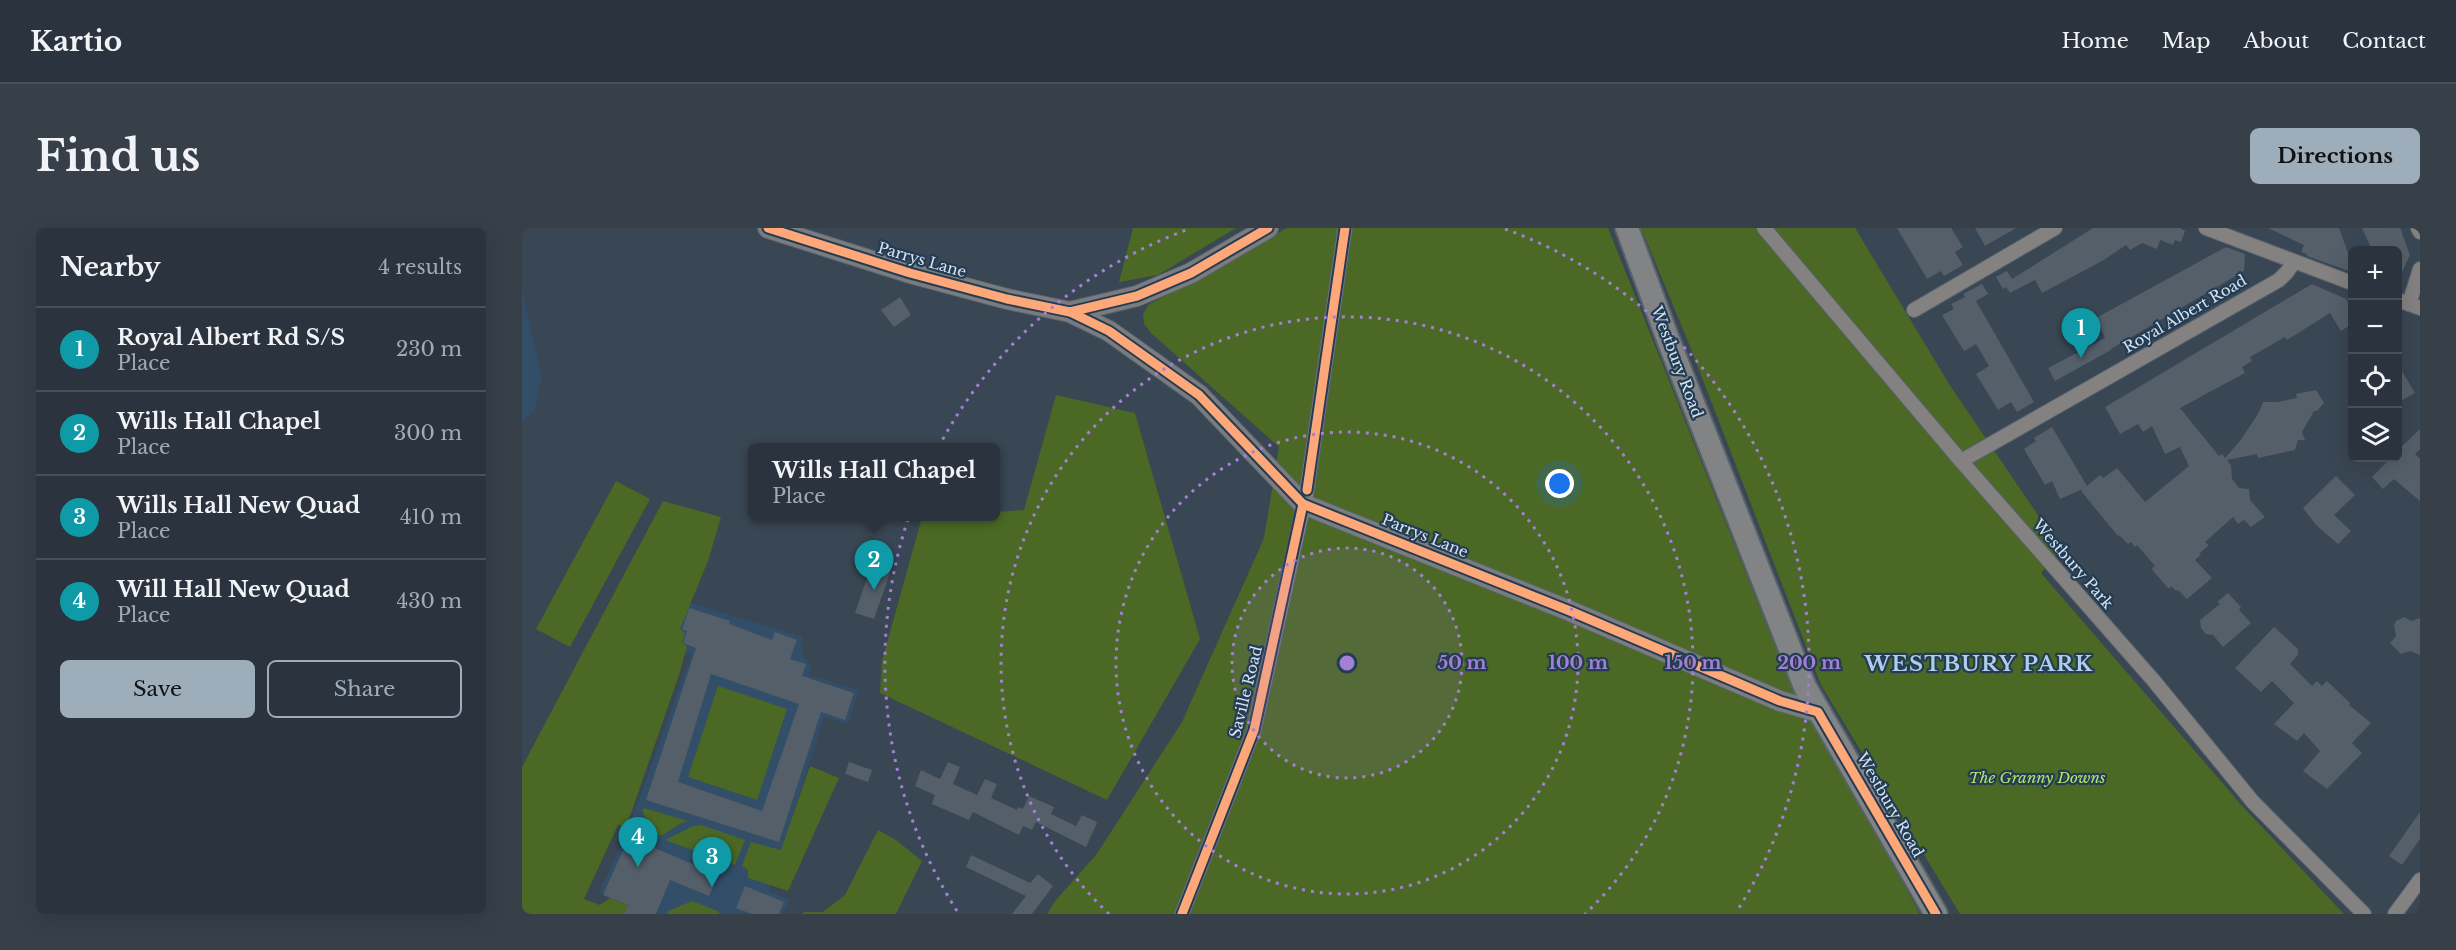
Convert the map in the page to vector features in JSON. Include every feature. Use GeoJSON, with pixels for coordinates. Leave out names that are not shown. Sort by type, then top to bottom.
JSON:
{"type":"FeatureCollection","features":[{"type":"Feature","properties":{"kind":"main road","name":"Parrys Lane"},"geometry":{"type":"LineString","coordinates":[[768,228],[921,276],[1007,299],[1070,312],[1109,331],[1199,395],[1322,511],[1570,611],[1780,701],[1818,712]]}},
{"type":"Feature","properties":{"kind":"main road","name":"Parrys Lane"},"geometry":{"type":"LineString","coordinates":[[1070,312],[1147,292],[1191,273],[1268,228]]}},
{"type":"Feature","properties":{"kind":"main road","name":"Westbury Road"},"geometry":{"type":"LineString","coordinates":[[1628,228],[1669,342],[1805,687],[1936,914]]}},
{"type":"Feature","properties":{"kind":"main road"},"geometry":{"type":"LineString","coordinates":[[1780,701],[1805,687]]}},
{"type":"Feature","properties":{"kind":"street","name":"Saville Road"},"geometry":{"type":"LineString","coordinates":[[1182,914],[1254,730],[1305,497],[1345,228]]}},
{"type":"Feature","properties":{"kind":"street","name":"Westbury Park"},"geometry":{"type":"LineString","coordinates":[[1764,228],[1961,461],[2154,681],[2253,802],[2364,914]]}},
{"type":"Feature","properties":{"kind":"street"},"geometry":{"type":"LineString","coordinates":[[1914,310],[2055,228]]}},
{"type":"Feature","properties":{"kind":"street"},"geometry":{"type":"LineString","coordinates":[[2206,228],[2348,282]]}},
{"type":"Feature","properties":{"kind":"street","name":"Royal Albert Road"},"geometry":{"type":"LineString","coordinates":[[1961,461],[2279,280],[2294,262]]}},
{"type":"Feature","properties":{"kind":"street"},"geometry":{"type":"LineString","coordinates":[[2409,304],[2420,269]]}},
{"type":"Feature","properties":{"kind":"street"},"geometry":{"type":"LineString","coordinates":[[2395,914],[2420,880]]}},
{"type":"Feature","properties":{"kind":"shaded area"},"geometry":{"type":"Polygon","coordinates":[[[522,292],[542,377],[535,410],[522,422],[522,292]]]}},
{"type":"Feature","properties":{"kind":"shaded area"},"geometry":{"type":"Polygon","coordinates":[[[684,601],[803,637],[801,644],[803,652],[811,664],[809,675],[859,690],[848,724],[824,717],[769,891],[790,900],[783,914],[624,914],[628,905],[599,893],[627,832],[691,655],[669,648],[684,601]]]}},
{"type":"Feature","properties":{"kind":"green space"},"geometry":{"type":"Polygon","coordinates":[[[1133,228],[1236,228],[1158,275],[1119,282],[1133,228]]]}},
{"type":"Feature","properties":{"kind":"green space"},"geometry":{"type":"Polygon","coordinates":[[[1287,228],[1608,228],[1781,661],[1920,914],[1047,914],[1055,901],[1096,855],[1182,722],[1264,538],[1279,447],[1151,333],[1144,324],[1143,314],[1148,305],[1287,228]]]}},
{"type":"Feature","properties":{"kind":"green space","name":"The Granny Downs"},"geometry":{"type":"Polygon","coordinates":[[[1641,228],[1855,228],[1951,387],[2061,549],[2041,573],[2245,809],[2344,914],[1960,914],[1821,685],[1687,339],[1641,228]]]}},
{"type":"Feature","properties":{"kind":"green space"},"geometry":{"type":"Polygon","coordinates":[[[1056,395],[1135,413],[1200,639],[1107,800],[880,693],[882,661],[921,521],[1000,521],[1000,512],[1024,510],[1056,395]]]}},
{"type":"Feature","properties":{"kind":"green space"},"geometry":{"type":"Polygon","coordinates":[[[616,481],[650,499],[570,647],[536,629],[616,481]]]}},
{"type":"Feature","properties":{"kind":"green space"},"geometry":{"type":"Polygon","coordinates":[[[663,501],[721,517],[708,561],[680,629],[685,633],[682,643],[687,646],[680,672],[627,825],[618,825],[584,899],[600,905],[610,898],[628,905],[624,914],[522,914],[522,767],[663,501]]]}},
{"type":"Feature","properties":{"kind":"green space"},"geometry":{"type":"Polygon","coordinates":[[[718,686],[787,709],[757,800],[688,777],[718,686]]]}},
{"type":"Feature","properties":{"kind":"green space"},"geometry":{"type":"Polygon","coordinates":[[[810,766],[839,778],[788,891],[748,878],[748,870],[742,866],[751,842],[781,850],[810,766]]]}},
{"type":"Feature","properties":{"kind":"green space"},"geometry":{"type":"Polygon","coordinates":[[[644,808],[688,821],[661,836],[652,833],[642,810],[644,808]]]}},
{"type":"Feature","properties":{"kind":"green space"},"geometry":{"type":"Polygon","coordinates":[[[701,825],[745,840],[735,865],[665,840],[691,827],[701,825]]]}},
{"type":"Feature","properties":{"kind":"green space"},"geometry":{"type":"Polygon","coordinates":[[[878,830],[896,840],[922,861],[896,914],[802,914],[804,912],[823,912],[845,895],[878,830]]]}},
{"type":"Feature","properties":{"kind":"green space"},"geometry":{"type":"Polygon","coordinates":[[[692,901],[718,911],[720,914],[667,914],[668,911],[692,901]]]}},
{"type":"Feature","properties":{"kind":"building"},"geometry":{"type":"Polygon","coordinates":[[[1897,228],[1951,228],[1963,247],[1955,252],[1963,265],[1944,276],[1941,271],[1927,279],[1897,228]]]}},
{"type":"Feature","properties":{"kind":"building"},"geometry":{"type":"Polygon","coordinates":[[[1975,228],[2016,228],[1985,246],[1975,228]]]}},
{"type":"Feature","properties":{"kind":"building"},"geometry":{"type":"Polygon","coordinates":[[[2093,228],[2180,228],[2185,231],[2181,242],[2175,240],[2173,245],[2160,240],[2157,249],[2142,243],[2130,250],[2126,245],[2102,261],[2042,293],[2035,280],[2010,293],[2006,287],[2003,289],[1996,277],[2007,271],[2012,279],[2093,228]]]}},
{"type":"Feature","properties":{"kind":"building"},"geometry":{"type":"Polygon","coordinates":[[[2268,228],[2339,228],[2348,253],[2348,271],[2307,256],[2301,252],[2304,245],[2268,228]]]}},
{"type":"Feature","properties":{"kind":"building"},"geometry":{"type":"Polygon","coordinates":[[[2362,228],[2400,228],[2410,255],[2402,272],[2402,246],[2370,246],[2362,228]]]}},
{"type":"Feature","properties":{"kind":"building"},"geometry":{"type":"Polygon","coordinates":[[[2226,247],[2245,254],[2244,271],[2055,381],[2048,368],[2105,338],[2096,318],[2226,247]]]}},
{"type":"Feature","properties":{"kind":"building"},"geometry":{"type":"Polygon","coordinates":[[[1982,284],[1988,294],[1976,301],[2034,402],[2017,412],[2011,402],[1998,410],[1976,374],[1989,366],[1976,344],[1964,351],[1942,315],[1954,309],[1951,304],[1965,297],[1963,294],[1982,284]]]}},
{"type":"Feature","properties":{"kind":"building"},"geometry":{"type":"Polygon","coordinates":[[[2312,284],[2346,299],[2348,303],[2348,327],[2341,331],[2330,313],[2287,340],[2285,337],[2250,357],[2252,361],[2242,367],[2245,373],[2180,408],[2219,456],[2222,454],[2225,458],[2240,441],[2263,402],[2297,398],[2296,394],[2316,390],[2324,403],[2317,411],[2314,411],[2302,432],[2305,440],[2298,440],[2295,450],[2258,458],[2257,454],[2227,460],[2231,466],[2232,479],[2239,488],[2249,489],[2250,500],[2265,517],[2251,527],[2244,520],[2238,524],[2233,517],[2205,542],[2209,545],[2195,560],[2212,578],[2187,599],[2171,586],[2169,589],[2154,572],[2152,568],[2155,566],[2137,545],[2135,547],[2131,542],[2128,544],[2118,536],[2081,491],[2083,489],[2060,499],[2052,481],[2045,485],[2024,449],[2036,441],[2034,438],[2052,427],[2087,486],[2100,475],[2103,478],[2117,468],[2145,502],[2189,466],[2180,447],[2165,454],[2152,426],[2143,432],[2138,424],[2120,434],[2105,407],[2312,284]]]}},
{"type":"Feature","properties":{"kind":"building"},"geometry":{"type":"Polygon","coordinates":[[[900,297],[911,315],[894,327],[881,310],[900,297]]]}},
{"type":"Feature","properties":{"kind":"building"},"geometry":{"type":"Polygon","coordinates":[[[2402,371],[2415,393],[2402,400],[2402,371]]]}},
{"type":"Feature","properties":{"kind":"building"},"geometry":{"type":"Polygon","coordinates":[[[2420,429],[2420,449],[2415,454],[2420,459],[2420,501],[2394,479],[2383,489],[2372,477],[2387,462],[2402,462],[2402,446],[2420,429]]]}},
{"type":"Feature","properties":{"kind":"building"},"geometry":{"type":"Polygon","coordinates":[[[2336,476],[2355,495],[2334,515],[2351,531],[2338,544],[2316,525],[2303,508],[2336,476]]]}},
{"type":"Feature","properties":{"kind":"building"},"geometry":{"type":"Polygon","coordinates":[[[873,561],[892,567],[874,619],[855,613],[873,561]]]}},
{"type":"Feature","properties":{"kind":"building"},"geometry":{"type":"Polygon","coordinates":[[[2228,593],[2251,623],[2223,647],[2213,635],[2206,634],[2201,628],[2200,620],[2220,604],[2217,602],[2228,593]]]}},
{"type":"Feature","properties":{"kind":"building"},"geometry":{"type":"Polygon","coordinates":[[[689,608],[730,621],[729,624],[772,640],[775,632],[797,640],[790,659],[806,664],[802,676],[854,693],[845,720],[821,712],[779,842],[646,800],[696,648],[683,643],[687,631],[682,630],[689,608]],[[711,674],[678,782],[762,811],[799,704],[711,674]]]}},
{"type":"Feature","properties":{"kind":"building"},"geometry":{"type":"Polygon","coordinates":[[[2404,617],[2411,621],[2420,618],[2420,655],[2410,651],[2401,654],[2390,643],[2396,636],[2394,626],[2396,621],[2404,617]]]}},
{"type":"Feature","properties":{"kind":"building"},"geometry":{"type":"Polygon","coordinates":[[[2274,627],[2298,649],[2298,655],[2290,664],[2312,686],[2317,681],[2322,686],[2327,681],[2350,703],[2349,705],[2371,723],[2352,743],[2362,753],[2327,789],[2303,771],[2320,751],[2304,733],[2297,741],[2274,724],[2294,703],[2272,681],[2261,692],[2235,668],[2274,627]]]}},
{"type":"Feature","properties":{"kind":"building"},"geometry":{"type":"Polygon","coordinates":[[[849,762],[872,770],[868,782],[845,774],[849,762]]]}},
{"type":"Feature","properties":{"kind":"building"},"geometry":{"type":"Polygon","coordinates":[[[948,762],[960,767],[953,784],[977,795],[985,779],[997,784],[991,798],[1017,810],[1018,807],[1023,809],[1029,796],[1054,807],[1051,814],[1076,826],[1082,815],[1095,821],[1097,823],[1086,847],[1036,822],[1032,830],[1023,826],[1019,835],[973,812],[969,820],[932,804],[935,795],[915,786],[921,770],[940,779],[948,762]]]}},
{"type":"Feature","properties":{"kind":"building"},"geometry":{"type":"Polygon","coordinates":[[[2420,812],[2420,839],[2402,865],[2389,856],[2420,812]]]}},
{"type":"Feature","properties":{"kind":"building"},"geometry":{"type":"Polygon","coordinates":[[[629,837],[718,875],[709,896],[670,880],[656,914],[624,914],[628,905],[603,895],[629,837]]]}},
{"type":"Feature","properties":{"kind":"building"},"geometry":{"type":"Polygon","coordinates":[[[971,855],[1030,883],[1038,874],[1053,886],[1032,914],[1012,914],[1026,896],[966,867],[971,855]]]}},
{"type":"Feature","properties":{"kind":"building"},"geometry":{"type":"Polygon","coordinates":[[[745,886],[784,902],[779,914],[752,914],[736,908],[745,886]]]}},
{"type":"Feature","properties":{"kind":"cycle path"},"geometry":{"type":"LineString","coordinates":[[768,228],[910,273],[1007,299],[1070,312],[1109,331],[1199,395],[1303,504],[1570,611],[1780,701],[1818,712],[1936,914]]}},
{"type":"Feature","properties":{"kind":"cycle path"},"geometry":{"type":"LineString","coordinates":[[1070,312],[1137,296],[1191,273],[1268,228]]}},
{"type":"Feature","properties":{"kind":"cycle path"},"geometry":{"type":"LineString","coordinates":[[1307,490],[1345,228]]}},
{"type":"Feature","properties":{"kind":"cycle path"},"geometry":{"type":"LineString","coordinates":[[1182,914],[1254,730],[1303,504]]}},
{"type":"Feature","properties":{"kind":"place","name":"Royal Albert Rd S/S"},"geometry":{"type":"Point","coordinates":[2081,358]}},
{"type":"Feature","properties":{"kind":"place","name":"Wills Hall Chapel"},"geometry":{"type":"Point","coordinates":[874,590]}},
{"type":"Feature","properties":{"kind":"place","name":"Will Hall New Quad"},"geometry":{"type":"Point","coordinates":[638,867]}},
{"type":"Feature","properties":{"kind":"place","name":"Wills Hall New Quad"},"geometry":{"type":"Point","coordinates":[712,887]}},
{"type":"Feature","properties":{"kind":"district","name":"WESTBURY PARK"},"geometry":{"type":"Point","coordinates":[1979,664]}}]}
